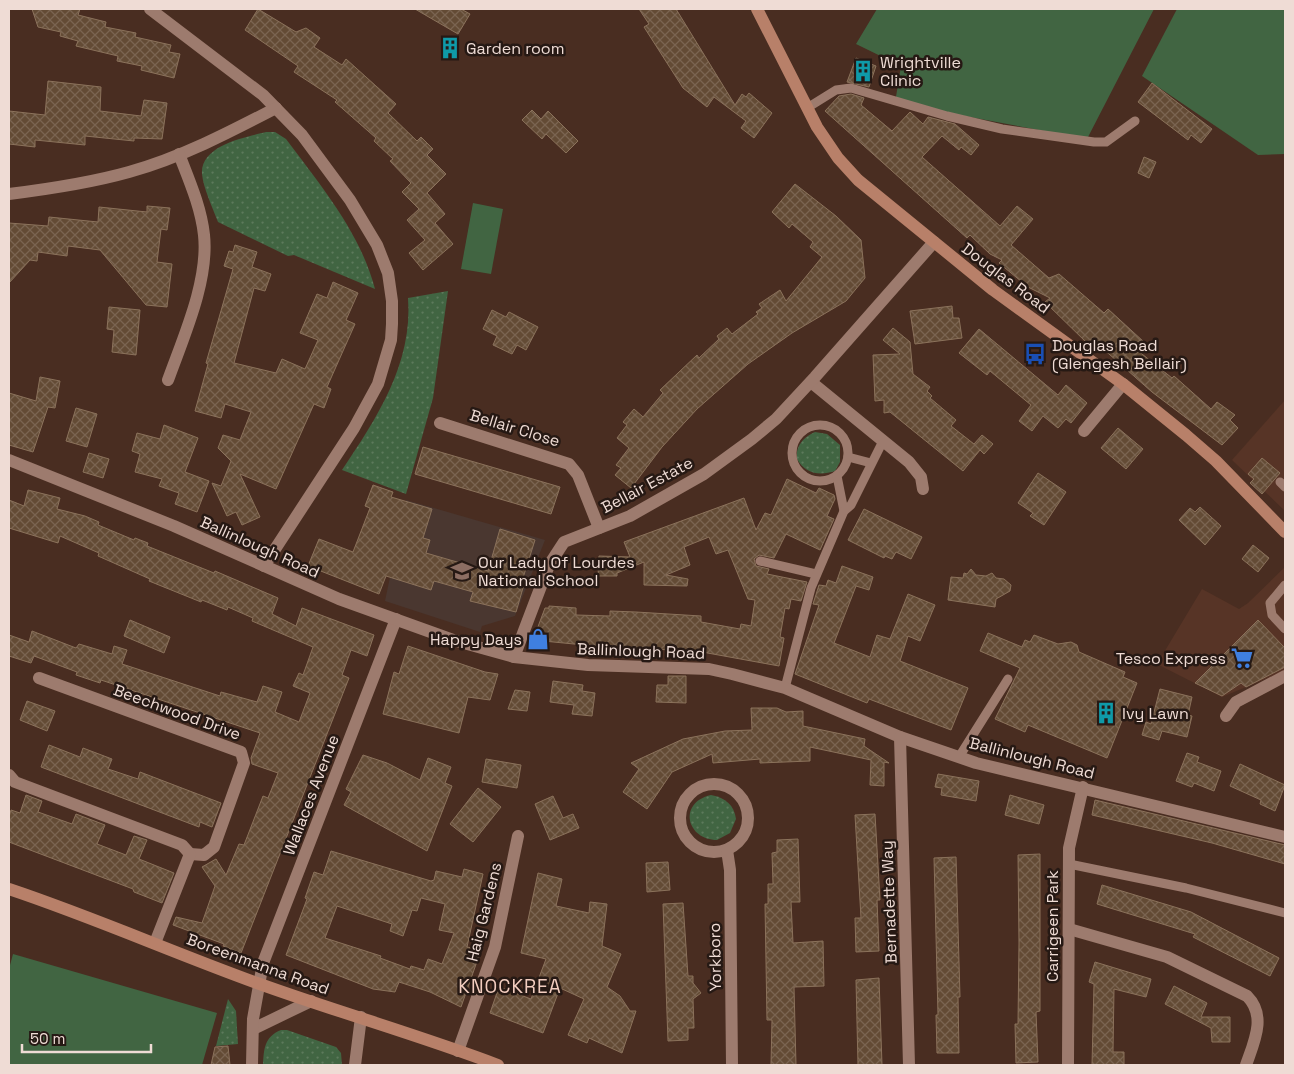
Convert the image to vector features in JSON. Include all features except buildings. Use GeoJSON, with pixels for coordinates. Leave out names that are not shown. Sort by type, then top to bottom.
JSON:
{"type":"FeatureCollection","features":[{"type":"Feature","properties":{"kind":"main road","name":"Douglas Road"},"geometry":{"type":"LineString","coordinates":[[757,9],[807,108],[829,146],[858,180],[1000,295],[1123,384],[1216,462],[1285,532]]}},
{"type":"Feature","properties":{"kind":"main road","name":"Boreenmanna Road"},"geometry":{"type":"LineString","coordinates":[[10,892],[155,943],[260,984],[494,1064]]}},
{"type":"Feature","properties":{"kind":"street"},"geometry":{"type":"LineString","coordinates":[[150,9],[246,81],[302,135],[325,166],[377,245],[388,273],[392,301],[392,324],[387,355],[370,401],[264,566]]}},
{"type":"Feature","properties":{"kind":"street"},"geometry":{"type":"LineString","coordinates":[[9,194],[105,178],[150,165],[179,154],[276,108]]}},
{"type":"Feature","properties":{"kind":"street"},"geometry":{"type":"LineString","coordinates":[[168,380],[196,294],[205,247],[203,224],[194,192],[179,154]]}},
{"type":"Feature","properties":{"kind":"street","name":"Bellair Estate"},"geometry":{"type":"LineString","coordinates":[[514,657],[558,548],[570,538],[630,516],[727,458],[776,419],[934,242]]}},
{"type":"Feature","properties":{"kind":"street"},"geometry":{"type":"LineString","coordinates":[[811,382],[909,462],[921,477],[923,489]]}},
{"type":"Feature","properties":{"kind":"street"},"geometry":{"type":"LineString","coordinates":[[1084,432],[1123,384]]}},
{"type":"Feature","properties":{"kind":"street","name":"Bellair Close"},"geometry":{"type":"LineString","coordinates":[[440,422],[569,464],[578,475],[599,528]]}},
{"type":"Feature","properties":{"kind":"street","name":"Ballinlough Road"},"geometry":{"type":"LineString","coordinates":[[9,460],[174,526],[310,587],[469,645],[514,657],[580,664],[708,669],[785,688],[900,737],[997,769],[1083,787],[1285,837]]}},
{"type":"Feature","properties":{"kind":"street","name":"Wallaces Avenue"},"geometry":{"type":"LineString","coordinates":[[252,1065],[253,1029],[264,963],[396,619]]}},
{"type":"Feature","properties":{"kind":"street"},"geometry":{"type":"LineString","coordinates":[[1226,716],[1236,702],[1285,676]]}},
{"type":"Feature","properties":{"kind":"street","name":"Beechwood Drive"},"geometry":{"type":"LineString","coordinates":[[39,678],[241,752],[244,763],[214,848],[204,855],[190,854]]}},
{"type":"Feature","properties":{"kind":"street","name":"Bernadette Way"},"geometry":{"type":"LineString","coordinates":[[900,737],[909,1065]]}},
{"type":"Feature","properties":{"kind":"street"},"geometry":{"type":"LineString","coordinates":[[9,775],[15,782],[182,844],[190,854],[155,943]]}},
{"type":"Feature","properties":{"kind":"street"},"geometry":{"type":"LineString","coordinates":[[719,784],[729,788],[738,794],[745,803],[748,814],[743,836],[726,850],[716,852],[694,845],[686,838],[682,828],[680,816],[684,803],[697,789],[707,785],[719,784]]}},
{"type":"Feature","properties":{"kind":"street","name":"Carrigeen Park"},"geometry":{"type":"LineString","coordinates":[[1068,1065],[1068,864],[1069,848],[1083,787]]}},
{"type":"Feature","properties":{"kind":"street","name":"Haig Gardens"},"geometry":{"type":"LineString","coordinates":[[458,1051],[495,947],[518,836]]}},
{"type":"Feature","properties":{"kind":"street","name":"Yorkboro"},"geometry":{"type":"LineString","coordinates":[[726,850],[730,870],[732,1065]]}},
{"type":"Feature","properties":{"kind":"street"},"geometry":{"type":"LineString","coordinates":[[1069,929],[1167,957],[1247,996],[1255,1006],[1258,1020],[1256,1035],[1246,1065]]}},
{"type":"Feature","properties":{"kind":"street"},"geometry":{"type":"LineString","coordinates":[[253,1029],[311,1001]]}},
{"type":"Feature","properties":{"kind":"street"},"geometry":{"type":"LineString","coordinates":[[354,1065],[361,1017]]}},
{"type":"Feature","properties":{"kind":"lane"},"geometry":{"type":"LineString","coordinates":[[807,108],[836,90],[850,88],[993,127],[1094,142],[1106,142],[1134,121]]}},
{"type":"Feature","properties":{"kind":"lane"},"geometry":{"type":"LineString","coordinates":[[817,424],[828,426],[837,430],[844,437],[848,446],[848,457],[846,466],[837,476],[822,482],[804,477],[792,462],[793,442],[799,433],[807,427],[817,424]]}},
{"type":"Feature","properties":{"kind":"lane"},"geometry":{"type":"LineString","coordinates":[[785,688],[806,602],[816,574],[844,512],[851,505],[883,441]]}},
{"type":"Feature","properties":{"kind":"lane"},"geometry":{"type":"LineString","coordinates":[[848,457],[871,462]]}},
{"type":"Feature","properties":{"kind":"lane"},"geometry":{"type":"LineString","coordinates":[[837,476],[844,512]]}},
{"type":"Feature","properties":{"kind":"lane"},"geometry":{"type":"LineString","coordinates":[[760,561],[816,574]]}},
{"type":"Feature","properties":{"kind":"lane"},"geometry":{"type":"LineString","coordinates":[[1285,585],[1270,603],[1272,615],[1285,629]]}},
{"type":"Feature","properties":{"kind":"lane"},"geometry":{"type":"LineString","coordinates":[[959,757],[1008,679]]}},
{"type":"Feature","properties":{"kind":"lane"},"geometry":{"type":"LineString","coordinates":[[1068,864],[1186,888],[1285,913]]}},
{"type":"Feature","properties":{"kind":"shaded area"},"geometry":{"type":"Polygon","coordinates":[[[1285,400],[1285,511],[1232,460],[1285,400]]]}},
{"type":"Feature","properties":{"kind":"shaded area","name":"Our Lady Of Lourdes National School"},"geometry":{"type":"Polygon","coordinates":[[[406,500],[545,540],[515,616],[482,626],[480,632],[385,601],[406,500]]]}},
{"type":"Feature","properties":{"kind":"shaded area"},"geometry":{"type":"Polygon","coordinates":[[[1285,567],[1285,671],[1222,697],[1157,664],[1202,589],[1239,609],[1248,603],[1285,567]]]}},
{"type":"Feature","properties":{"kind":"green space"},"geometry":{"type":"Polygon","coordinates":[[[877,9],[1154,9],[1087,139],[895,103],[901,66],[856,44],[877,9]]]}},
{"type":"Feature","properties":{"kind":"green space"},"geometry":{"type":"Polygon","coordinates":[[[1177,9],[1285,9],[1285,154],[1258,155],[1142,76],[1177,9]]]}},
{"type":"Feature","properties":{"kind":"green space"},"geometry":{"type":"Polygon","coordinates":[[[266,132],[275,132],[286,139],[326,192],[360,248],[375,289],[294,255],[288,256],[218,222],[204,185],[203,164],[216,149],[236,140],[266,132]]]}},
{"type":"Feature","properties":{"kind":"green space"},"geometry":{"type":"Polygon","coordinates":[[[473,203],[503,209],[491,274],[461,269],[473,203]]]}},
{"type":"Feature","properties":{"kind":"green space"},"geometry":{"type":"Polygon","coordinates":[[[448,291],[433,398],[406,494],[342,470],[380,410],[399,367],[405,345],[408,322],[408,298],[448,291]]]}},
{"type":"Feature","properties":{"kind":"green space"},"geometry":{"type":"Polygon","coordinates":[[[815,432],[827,434],[840,445],[840,462],[835,471],[818,473],[809,471],[797,459],[797,450],[801,443],[815,432]]]}},
{"type":"Feature","properties":{"kind":"green space"},"geometry":{"type":"Polygon","coordinates":[[[711,795],[721,798],[728,803],[736,819],[730,833],[717,840],[699,834],[693,828],[690,820],[693,805],[700,799],[711,795]]]}},
{"type":"Feature","properties":{"kind":"green space"},"geometry":{"type":"Polygon","coordinates":[[[13,954],[217,1013],[202,1065],[9,1065],[9,969],[13,954]]]}},
{"type":"Feature","properties":{"kind":"green space"},"geometry":{"type":"Polygon","coordinates":[[[228,999],[236,1011],[238,1044],[216,1046],[228,999]]]}},
{"type":"Feature","properties":{"kind":"green space"},"geometry":{"type":"Polygon","coordinates":[[[281,1030],[287,1030],[336,1047],[341,1053],[342,1065],[263,1065],[268,1040],[281,1030]]]}},
{"type":"Feature","properties":{"kind":"place","name":"Garden room"},"geometry":{"type":"Point","coordinates":[450,48]}},
{"type":"Feature","properties":{"kind":"place","name":"Wrightville Clinic"},"geometry":{"type":"Point","coordinates":[863,71]}},
{"type":"Feature","properties":{"kind":"place","name":"Douglas Road (Glengesh Bellair)"},"geometry":{"type":"Point","coordinates":[1035,354]}},
{"type":"Feature","properties":{"kind":"place","name":"Our Lady Of Lourdes National School"},"geometry":{"type":"Point","coordinates":[462,571]}},
{"type":"Feature","properties":{"kind":"place","name":"Happy Days"},"geometry":{"type":"Point","coordinates":[538,639]}},
{"type":"Feature","properties":{"kind":"place","name":"Tesco Express"},"geometry":{"type":"Point","coordinates":[1242,658]}},
{"type":"Feature","properties":{"kind":"place","name":"Ivy Lawn"},"geometry":{"type":"Point","coordinates":[1106,713]}},
{"type":"Feature","properties":{"kind":"district","name":"KNOCKREA"},"geometry":{"type":"Point","coordinates":[510,986]}}]}
